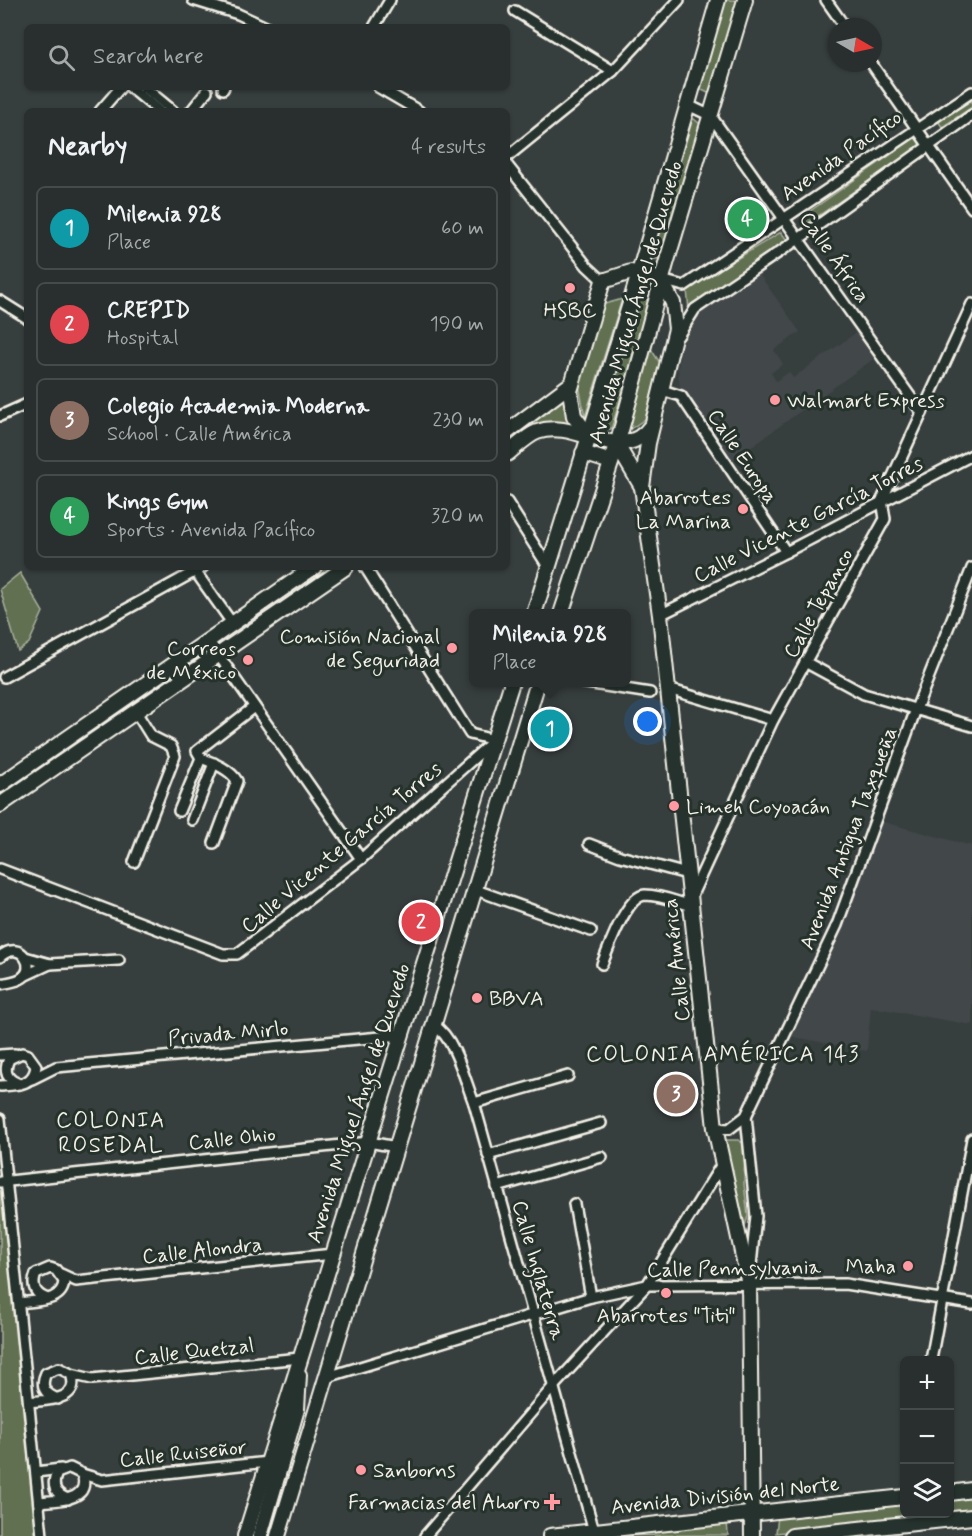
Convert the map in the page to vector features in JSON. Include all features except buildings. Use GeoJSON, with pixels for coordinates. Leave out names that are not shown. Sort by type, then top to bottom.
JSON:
{"type":"FeatureCollection","features":[{"type":"Feature","properties":{"kind":"main road","name":"Avenida Miguel Ángel de Quevedo"},"geometry":{"type":"LineString","coordinates":[[536,609],[639,273],[718,0]]}},
{"type":"Feature","properties":{"kind":"main road","name":"Avenida Miguel Ángel de Quevedo"},"geometry":{"type":"LineString","coordinates":[[563,609],[617,445],[661,280],[745,0]]}},
{"type":"Feature","properties":{"kind":"main road","name":"Avenida Miguel Ángel de Quevedo"},"geometry":{"type":"LineString","coordinates":[[588,435],[572,411],[569,396],[603,281],[622,274],[639,273]]}},
{"type":"Feature","properties":{"kind":"main road","name":"Avenida Pacífico"},"geometry":{"type":"LineString","coordinates":[[639,273],[661,280]]}},
{"type":"Feature","properties":{"kind":"main road","name":"Calle América"},"geometry":{"type":"LineString","coordinates":[[661,280],[667,288],[675,310],[676,326],[674,344],[652,424],[642,487],[660,615],[715,1128],[749,1284],[752,1536]]}},
{"type":"Feature","properties":{"kind":"main road"},"geometry":{"type":"LineString","coordinates":[[510,430],[571,384]]}},
{"type":"Feature","properties":{"kind":"main road"},"geometry":{"type":"LineString","coordinates":[[510,452],[537,432],[566,431],[588,435],[617,445],[637,440],[652,424]]}},
{"type":"Feature","properties":{"kind":"main road","name":"Calle América"},"geometry":{"type":"LineString","coordinates":[[617,445],[642,487]]}},
{"type":"Feature","properties":{"kind":"main road"},"geometry":{"type":"LineString","coordinates":[[583,453],[611,462]]}},
{"type":"Feature","properties":{"kind":"main road"},"geometry":{"type":"LineString","coordinates":[[0,785],[310,570]]}},
{"type":"Feature","properties":{"kind":"main road"},"geometry":{"type":"LineString","coordinates":[[0,805],[342,570]]}},
{"type":"Feature","properties":{"kind":"main road","name":"Avenida Miguel Ángel de Quevedo"},"geometry":{"type":"LineString","coordinates":[[244,1536],[510,687]]}},
{"type":"Feature","properties":{"kind":"main road"},"geometry":{"type":"LineString","coordinates":[[278,1536],[537,687]]}},
{"type":"Feature","properties":{"kind":"main road"},"geometry":{"type":"LineString","coordinates":[[260,1536],[298,1404],[300,1358]]}},
{"type":"Feature","properties":{"kind":"main road"},"geometry":{"type":"LineString","coordinates":[[954,1492],[972,1490]]}},
{"type":"Feature","properties":{"kind":"main road","name":"Avenida División del Norte"},"geometry":{"type":"LineString","coordinates":[[550,1536],[900,1497]]}},
{"type":"Feature","properties":{"kind":"main road"},"geometry":{"type":"LineString","coordinates":[[792,1536],[899,1530],[972,1516]]}},
{"type":"Feature","properties":{"kind":"street"},"geometry":{"type":"LineString","coordinates":[[193,0],[238,14],[257,24]]}},
{"type":"Feature","properties":{"kind":"street"},"geometry":{"type":"LineString","coordinates":[[376,24],[390,0]]}},
{"type":"Feature","properties":{"kind":"street"},"geometry":{"type":"LineString","coordinates":[[510,155],[613,72],[679,0]]}},
{"type":"Feature","properties":{"kind":"street"},"geometry":{"type":"LineString","coordinates":[[826,0],[839,18]]}},
{"type":"Feature","properties":{"kind":"street"},"geometry":{"type":"LineString","coordinates":[[515,11],[613,72]]}},
{"type":"Feature","properties":{"kind":"street"},"geometry":{"type":"LineString","coordinates":[[877,72],[972,208]]}},
{"type":"Feature","properties":{"kind":"street"},"geometry":{"type":"LineString","coordinates":[[103,108],[118,90]]}},
{"type":"Feature","properties":{"kind":"street"},"geometry":{"type":"LineString","coordinates":[[134,90],[155,108]]}},
{"type":"Feature","properties":{"kind":"street"},"geometry":{"type":"LineString","coordinates":[[148,90],[169,108]]}},
{"type":"Feature","properties":{"kind":"street"},"geometry":{"type":"LineString","coordinates":[[383,90],[414,108]]}},
{"type":"Feature","properties":{"kind":"street"},"geometry":{"type":"LineString","coordinates":[[193,108],[207,91]]}},
{"type":"Feature","properties":{"kind":"street","name":"Avenida Pacífico"},"geometry":{"type":"LineString","coordinates":[[661,280],[684,286],[972,92]]}},
{"type":"Feature","properties":{"kind":"street","name":"Calle África"},"geometry":{"type":"LineString","coordinates":[[687,105],[711,116],[922,412]]}},
{"type":"Feature","properties":{"kind":"street","name":"Avenida Pacífico"},"geometry":{"type":"LineString","coordinates":[[674,344],[695,309],[800,238],[972,115]]}},
{"type":"Feature","properties":{"kind":"street"},"geometry":{"type":"LineString","coordinates":[[510,169],[587,266],[603,281]]}},
{"type":"Feature","properties":{"kind":"street"},"geometry":{"type":"LineString","coordinates":[[0,301],[24,316]]}},
{"type":"Feature","properties":{"kind":"street","name":"Calle Tepanco"},"geometry":{"type":"LineString","coordinates":[[691,902],[773,720],[885,519],[882,500],[972,303]]}},
{"type":"Feature","properties":{"kind":"street","name":"Calle Europa"},"geometry":{"type":"LineString","coordinates":[[662,390],[681,396],[786,552]]}},
{"type":"Feature","properties":{"kind":"street"},"geometry":{"type":"LineString","coordinates":[[0,416],[24,405]]}},
{"type":"Feature","properties":{"kind":"street","name":"Calle Vicente García Torres"},"geometry":{"type":"LineString","coordinates":[[660,615],[972,454]]}},
{"type":"Feature","properties":{"kind":"street"},"geometry":{"type":"LineString","coordinates":[[510,507],[549,568]]}},
{"type":"Feature","properties":{"kind":"street","name":"Avenida Antigua Taxqueña"},"geometry":{"type":"LineString","coordinates":[[746,1116],[837,925],[916,709],[972,568]]}},
{"type":"Feature","properties":{"kind":"street"},"geometry":{"type":"LineString","coordinates":[[4,677],[197,570]]}},
{"type":"Feature","properties":{"kind":"street"},"geometry":{"type":"LineString","coordinates":[[200,570],[232,623]]}},
{"type":"Feature","properties":{"kind":"street"},"geometry":{"type":"LineString","coordinates":[[367,570],[470,734],[494,740]]}},
{"type":"Feature","properties":{"kind":"street"},"geometry":{"type":"LineString","coordinates":[[208,640],[361,859]]}},
{"type":"Feature","properties":{"kind":"street"},"geometry":{"type":"LineString","coordinates":[[805,662],[864,694],[972,726]]}},
{"type":"Feature","properties":{"kind":"street"},"geometry":{"type":"LineString","coordinates":[[612,687],[650,693]]}},
{"type":"Feature","properties":{"kind":"street"},"geometry":{"type":"LineString","coordinates":[[668,689],[773,720]]}},
{"type":"Feature","properties":{"kind":"street"},"geometry":{"type":"LineString","coordinates":[[214,843],[237,781],[235,776],[201,758],[197,753],[198,748],[254,707]]}},
{"type":"Feature","properties":{"kind":"street"},"geometry":{"type":"LineString","coordinates":[[134,862],[175,756],[171,747],[151,736],[136,712]]}},
{"type":"Feature","properties":{"kind":"street","name":"Calle Vicente García Torres"},"geometry":{"type":"LineString","coordinates":[[0,869],[223,954],[237,954],[361,859],[494,740]]}},
{"type":"Feature","properties":{"kind":"street"},"geometry":{"type":"LineString","coordinates":[[179,811],[201,758]]}},
{"type":"Feature","properties":{"kind":"street"},"geometry":{"type":"LineString","coordinates":[[192,820],[214,763]]}},
{"type":"Feature","properties":{"kind":"street"},"geometry":{"type":"LineString","coordinates":[[589,844],[620,856],[687,874]]}},
{"type":"Feature","properties":{"kind":"street"},"geometry":{"type":"LineString","coordinates":[[476,890],[591,931]]}},
{"type":"Feature","properties":{"kind":"street"},"geometry":{"type":"LineString","coordinates":[[602,964],[622,919],[635,898],[643,895],[691,902]]}},
{"type":"Feature","properties":{"kind":"street"},"geometry":{"type":"LineString","coordinates":[[2,954],[20,952],[28,963],[24,976]]}},
{"type":"Feature","properties":{"kind":"street"},"geometry":{"type":"LineString","coordinates":[[25,957],[50,964],[119,960]]}},
{"type":"Feature","properties":{"kind":"street"},"geometry":{"type":"LineString","coordinates":[[0,984],[50,964]]}},
{"type":"Feature","properties":{"kind":"street"},"geometry":{"type":"LineString","coordinates":[[0,974],[12,981]]}},
{"type":"Feature","properties":{"kind":"street","name":"Calle Inglaterra"},"geometry":{"type":"LineString","coordinates":[[435,1026],[443,1031],[450,1043],[474,1103],[594,1531]]}},
{"type":"Feature","properties":{"kind":"street","name":"Privada Mirlo"},"geometry":{"type":"LineString","coordinates":[[32,1079],[56,1067],[402,1035]]}},
{"type":"Feature","properties":{"kind":"street"},"geometry":{"type":"LineString","coordinates":[[0,1054],[22,1053],[33,1060],[36,1066],[32,1079],[20,1084],[0,1086]]}},
{"type":"Feature","properties":{"kind":"street"},"geometry":{"type":"LineString","coordinates":[[15,1054],[5,1067],[12,1082],[20,1084]]}},
{"type":"Feature","properties":{"kind":"street","name":"Privada Mirlo"},"geometry":{"type":"LineString","coordinates":[[33,1060],[56,1067]]}},
{"type":"Feature","properties":{"kind":"street"},"geometry":{"type":"LineString","coordinates":[[474,1103],[568,1076]]}},
{"type":"Feature","properties":{"kind":"street"},"geometry":{"type":"LineString","coordinates":[[715,1128],[729,1129],[746,1116]]}},
{"type":"Feature","properties":{"kind":"street"},"geometry":{"type":"LineString","coordinates":[[746,1116],[756,1216],[749,1284]]}},
{"type":"Feature","properties":{"kind":"street"},"geometry":{"type":"LineString","coordinates":[[0,1119],[3,1182],[16,1272],[42,1536]]}},
{"type":"Feature","properties":{"kind":"street"},"geometry":{"type":"LineString","coordinates":[[489,1155],[601,1123]]}},
{"type":"Feature","properties":{"kind":"street"},"geometry":{"type":"LineString","coordinates":[[932,1356],[972,1139]]}},
{"type":"Feature","properties":{"kind":"street","name":"Calle Ohio"},"geometry":{"type":"LineString","coordinates":[[3,1182],[369,1142],[396,1147]]}},
{"type":"Feature","properties":{"kind":"street"},"geometry":{"type":"LineString","coordinates":[[497,1187],[602,1157]]}},
{"type":"Feature","properties":{"kind":"street"},"geometry":{"type":"LineString","coordinates":[[425,1536],[554,1387],[647,1285],[722,1164]]}},
{"type":"Feature","properties":{"kind":"street"},"geometry":{"type":"LineString","coordinates":[[574,1204],[591,1297]]}},
{"type":"Feature","properties":{"kind":"street","name":"Calle Alondra"},"geometry":{"type":"LineString","coordinates":[[76,1281],[333,1254]]}},
{"type":"Feature","properties":{"kind":"street"},"geometry":{"type":"LineString","coordinates":[[16,1272],[50,1268],[76,1281],[60,1294],[48,1299],[19,1303]]}},
{"type":"Feature","properties":{"kind":"street"},"geometry":{"type":"LineString","coordinates":[[43,1269],[36,1274],[33,1282],[34,1290],[40,1296],[48,1299]]}},
{"type":"Feature","properties":{"kind":"street"},"geometry":{"type":"LineString","coordinates":[[60,1294],[64,1281],[61,1274]]}},
{"type":"Feature","properties":{"kind":"street","name":"Calle Pennsylvania"},"geometry":{"type":"LineString","coordinates":[[327,1377],[591,1297],[647,1285],[845,1284],[972,1304]]}},
{"type":"Feature","properties":{"kind":"street","name":"Calle Quetzal"},"geometry":{"type":"LineString","coordinates":[[71,1374],[92,1379],[300,1358]]}},
{"type":"Feature","properties":{"kind":"street"},"geometry":{"type":"LineString","coordinates":[[52,1368],[42,1381],[44,1390],[49,1396],[58,1399]]}},
{"type":"Feature","properties":{"kind":"street"},"geometry":{"type":"LineString","coordinates":[[26,1372],[59,1368],[71,1374],[73,1380],[70,1393],[58,1399],[29,1402]]}},
{"type":"Feature","properties":{"kind":"street","name":"Calle Quetzal"},"geometry":{"type":"LineString","coordinates":[[70,1393],[92,1379]]}},
{"type":"Feature","properties":{"kind":"street","name":"Calle Ruiseñor"},"geometry":{"type":"LineString","coordinates":[[82,1474],[102,1480],[268,1462]]}},
{"type":"Feature","properties":{"kind":"street"},"geometry":{"type":"LineString","coordinates":[[36,1472],[63,1468],[77,1470],[82,1474],[84,1487],[80,1493],[68,1499],[39,1502]]}},
{"type":"Feature","properties":{"kind":"street"},"geometry":{"type":"LineString","coordinates":[[63,1468],[53,1481],[55,1490],[60,1496],[68,1499]]}},
{"type":"Feature","properties":{"kind":"street","name":"Calle Ruiseñor"},"geometry":{"type":"LineString","coordinates":[[80,1493],[102,1480]]}},
{"type":"Feature","properties":{"kind":"shaded area"},"geometry":{"type":"Polygon","coordinates":[[[759,274],[800,332],[774,350],[783,364],[771,373],[776,381],[789,372],[793,378],[861,329],[879,355],[731,461],[680,390],[678,368],[681,347],[699,312],[759,274]]]}},
{"type":"Feature","properties":{"kind":"shaded area"},"geometry":{"type":"Polygon","coordinates":[[[876,820],[972,846],[972,1025],[871,1007],[867,1051],[784,1035],[837,925],[876,820]]]}},
{"type":"Feature","properties":{"kind":"green space"},"geometry":{"type":"Polygon","coordinates":[[[724,0],[738,0],[710,94],[698,88],[724,0]]]}},
{"type":"Feature","properties":{"kind":"green space"},"geometry":{"type":"Polygon","coordinates":[[[972,100],[972,107],[942,127],[938,121],[972,100]]]}},
{"type":"Feature","properties":{"kind":"green space"},"geometry":{"type":"Polygon","coordinates":[[[693,118],[700,124],[662,259],[651,259],[693,118]]]}},
{"type":"Feature","properties":{"kind":"green space"},"geometry":{"type":"Polygon","coordinates":[[[916,137],[922,144],[805,225],[803,216],[916,137]]]}},
{"type":"Feature","properties":{"kind":"green space"},"geometry":{"type":"Polygon","coordinates":[[[781,232],[787,240],[693,304],[689,311],[687,289],[781,232]]]}},
{"type":"Feature","properties":{"kind":"green space"},"geometry":{"type":"Polygon","coordinates":[[[639,297],[651,301],[611,429],[598,430],[639,297]]]}},
{"type":"Feature","properties":{"kind":"green space"},"geometry":{"type":"Polygon","coordinates":[[[622,299],[585,417],[578,380],[601,305],[622,299]]]}},
{"type":"Feature","properties":{"kind":"green space"},"geometry":{"type":"Polygon","coordinates":[[[651,349],[660,363],[645,419],[626,432],[651,349]]]}},
{"type":"Feature","properties":{"kind":"green space"},"geometry":{"type":"Polygon","coordinates":[[[564,397],[573,427],[544,423],[510,446],[510,436],[564,397]]]}},
{"type":"Feature","properties":{"kind":"green space"},"geometry":{"type":"Polygon","coordinates":[[[320,570],[331,570],[226,642],[222,637],[320,570]]]}},
{"type":"Feature","properties":{"kind":"green space"},"geometry":{"type":"Polygon","coordinates":[[[20,573],[43,612],[29,643],[18,651],[0,589],[20,573]]]}},
{"type":"Feature","properties":{"kind":"green space"},"geometry":{"type":"Polygon","coordinates":[[[204,651],[207,655],[0,797],[0,793],[204,651]]]}},
{"type":"Feature","properties":{"kind":"green space"},"geometry":{"type":"Polygon","coordinates":[[[727,1140],[738,1140],[745,1144],[744,1184],[748,1216],[745,1226],[735,1186],[721,1151],[727,1140]]]}},
{"type":"Feature","properties":{"kind":"green space"},"geometry":{"type":"Polygon","coordinates":[[[5,1187],[37,1536],[0,1536],[0,1188],[5,1187]]]}},
{"type":"Feature","properties":{"kind":"green space"},"geometry":{"type":"Polygon","coordinates":[[[972,1497],[972,1511],[954,1513],[954,1499],[972,1497]]]}},
{"type":"Feature","properties":{"kind":"green space"},"geometry":{"type":"Polygon","coordinates":[[[900,1504],[900,1518],[909,1518],[776,1533],[778,1516],[900,1504]]]}},
{"type":"Feature","properties":{"kind":"green space"},"geometry":{"type":"Polygon","coordinates":[[[727,1521],[728,1535],[598,1536],[727,1521]]]}},
{"type":"Feature","properties":{"kind":"place","name":"Kings Gym"},"geometry":{"type":"Point","coordinates":[747,219]}},
{"type":"Feature","properties":{"kind":"place","name":"HSBC"},"geometry":{"type":"Point","coordinates":[570,288]}},
{"type":"Feature","properties":{"kind":"place","name":"Walmart Express"},"geometry":{"type":"Point","coordinates":[775,400]}},
{"type":"Feature","properties":{"kind":"place","name":"Abarrotes La Marina"},"geometry":{"type":"Point","coordinates":[743,509]}},
{"type":"Feature","properties":{"kind":"place","name":"Comisión Nacional de Seguridad"},"geometry":{"type":"Point","coordinates":[452,648]}},
{"type":"Feature","properties":{"kind":"place","name":"Correos de México"},"geometry":{"type":"Point","coordinates":[248,660]}},
{"type":"Feature","properties":{"kind":"place","name":"Milenia 928"},"geometry":{"type":"Point","coordinates":[550,729]}},
{"type":"Feature","properties":{"kind":"place","name":"Limeh Coyoacán"},"geometry":{"type":"Point","coordinates":[674,806]}},
{"type":"Feature","properties":{"kind":"place","name":"CREPID"},"geometry":{"type":"Point","coordinates":[421,922]}},
{"type":"Feature","properties":{"kind":"place","name":"BBVA"},"geometry":{"type":"Point","coordinates":[477,998]}},
{"type":"Feature","properties":{"kind":"place","name":"Colegio Academia Moderna"},"geometry":{"type":"Point","coordinates":[676,1094]}},
{"type":"Feature","properties":{"kind":"place","name":"Maha"},"geometry":{"type":"Point","coordinates":[908,1266]}},
{"type":"Feature","properties":{"kind":"place","name":"Abarrotes \"Titi\""},"geometry":{"type":"Point","coordinates":[666,1293]}},
{"type":"Feature","properties":{"kind":"place","name":"Sanborns"},"geometry":{"type":"Point","coordinates":[361,1470]}},
{"type":"Feature","properties":{"kind":"place","name":"Farmacias del Ahorro"},"geometry":{"type":"Point","coordinates":[552,1502]}},
{"type":"Feature","properties":{"kind":"district","name":"COLONIA AMÉRICA 143"},"geometry":{"type":"Point","coordinates":[723,1053]}},
{"type":"Feature","properties":{"kind":"district","name":"COLONIA ROSEDAL"},"geometry":{"type":"Point","coordinates":[111,1132]}}]}
